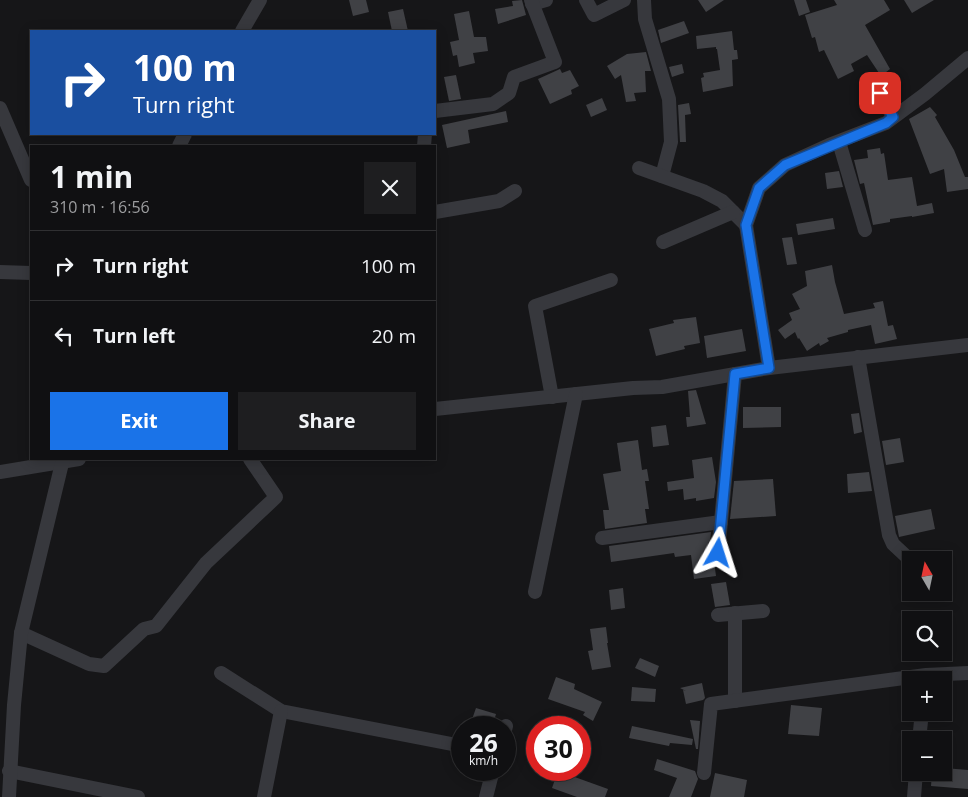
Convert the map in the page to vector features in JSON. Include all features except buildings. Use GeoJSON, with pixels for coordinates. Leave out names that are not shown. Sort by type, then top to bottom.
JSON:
{"type":"FeatureCollection","features":[{"type":"Feature","properties":{"kind":"street"},"geometry":{"type":"LineString","coordinates":[[243,30],[260,0]]}},
{"type":"Feature","properties":{"kind":"street"},"geometry":{"type":"LineString","coordinates":[[586,0],[594,15],[624,0]]}},
{"type":"Feature","properties":{"kind":"street"},"geometry":{"type":"LineString","coordinates":[[644,0],[645,19],[669,99],[670,142],[662,176]]}},
{"type":"Feature","properties":{"kind":"street"},"geometry":{"type":"LineString","coordinates":[[436,111],[493,104],[509,93],[514,77],[555,62],[536,1]]}},
{"type":"Feature","properties":{"kind":"street"},"geometry":{"type":"LineString","coordinates":[[769,368],[746,225],[759,188],[785,165],[886,123],[925,94],[968,58]]}},
{"type":"Feature","properties":{"kind":"street"},"geometry":{"type":"LineString","coordinates":[[874,81],[893,117]]}},
{"type":"Feature","properties":{"kind":"street"},"geometry":{"type":"LineString","coordinates":[[0,108],[30,178]]}},
{"type":"Feature","properties":{"kind":"street"},"geometry":{"type":"LineString","coordinates":[[839,142],[864,230]]}},
{"type":"Feature","properties":{"kind":"street"},"geometry":{"type":"LineString","coordinates":[[639,168],[722,201],[746,225]]}},
{"type":"Feature","properties":{"kind":"street"},"geometry":{"type":"LineString","coordinates":[[436,212],[499,201],[515,191]]}},
{"type":"Feature","properties":{"kind":"street"},"geometry":{"type":"LineString","coordinates":[[663,242],[733,212]]}},
{"type":"Feature","properties":{"kind":"street"},"geometry":{"type":"LineString","coordinates":[[0,272],[30,273]]}},
{"type":"Feature","properties":{"kind":"street"},"geometry":{"type":"LineString","coordinates":[[552,397],[535,306],[611,280]]}},
{"type":"Feature","properties":{"kind":"street"},"geometry":{"type":"LineString","coordinates":[[436,409],[633,388],[662,387],[769,368],[968,345]]}},
{"type":"Feature","properties":{"kind":"street"},"geometry":{"type":"LineString","coordinates":[[858,358],[889,535],[893,544],[902,552]]}},
{"type":"Feature","properties":{"kind":"street"},"geometry":{"type":"LineString","coordinates":[[718,553],[735,374]]}},
{"type":"Feature","properties":{"kind":"street"},"geometry":{"type":"LineString","coordinates":[[535,592],[576,394]]}},
{"type":"Feature","properties":{"kind":"street"},"geometry":{"type":"LineString","coordinates":[[0,472],[63,460],[22,633],[14,706],[9,797]]}},
{"type":"Feature","properties":{"kind":"street"},"geometry":{"type":"LineString","coordinates":[[22,633],[88,664],[104,666],[144,629],[156,626],[206,564],[276,497],[251,460]]}},
{"type":"Feature","properties":{"kind":"street"},"geometry":{"type":"LineString","coordinates":[[602,538],[721,522]]}},
{"type":"Feature","properties":{"kind":"street"},"geometry":{"type":"LineString","coordinates":[[718,615],[763,611]]}},
{"type":"Feature","properties":{"kind":"street"},"geometry":{"type":"LineString","coordinates":[[734,701],[735,613]]}},
{"type":"Feature","properties":{"kind":"street"},"geometry":{"type":"LineString","coordinates":[[952,674],[968,672]]}},
{"type":"Feature","properties":{"kind":"street"},"geometry":{"type":"LineString","coordinates":[[221,673],[281,711],[451,744]]}},
{"type":"Feature","properties":{"kind":"street"},"geometry":{"type":"LineString","coordinates":[[704,773],[711,704],[902,681]]}},
{"type":"Feature","properties":{"kind":"street"},"geometry":{"type":"LineString","coordinates":[[264,797],[281,711]]}},
{"type":"Feature","properties":{"kind":"street"},"geometry":{"type":"LineString","coordinates":[[9,771],[138,797]]}},
{"type":"Feature","properties":{"kind":"street"},"geometry":{"type":"LineString","coordinates":[[486,797],[490,781]]}},
{"type":"Feature","properties":{"kind":"street"},"geometry":{"type":"LineString","coordinates":[[914,797],[915,781]]}},
{"type":"Feature","properties":{"kind":"route"},"geometry":{"type":"LineString","coordinates":[[718,553],[735,374],[769,368],[746,225],[759,188],[785,165],[829,145],[886,123],[893,117],[880,93]]}}]}
